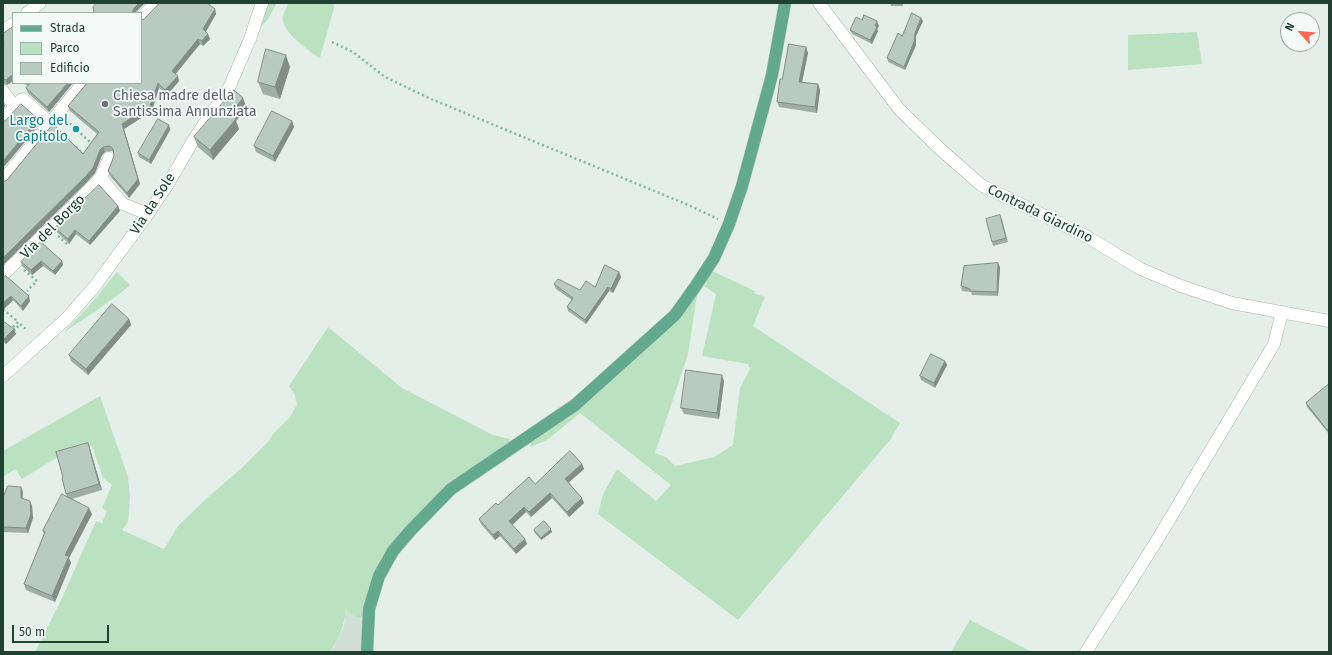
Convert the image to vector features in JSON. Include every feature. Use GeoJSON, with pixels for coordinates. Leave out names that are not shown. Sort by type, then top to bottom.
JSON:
{"type":"FeatureCollection","features":[{"type":"Feature","properties":{"kind":"main road"},"geometry":{"type":"LineString","coordinates":[[367,652],[370,610],[379,576],[393,551],[411,530],[451,489],[575,405],[675,315],[714,258],[729,224],[742,186],[772,75],[785,3]]}},
{"type":"Feature","properties":{"kind":"street"},"geometry":{"type":"LineString","coordinates":[[28,12],[40,3]]}},
{"type":"Feature","properties":{"kind":"street"},"geometry":{"type":"LineString","coordinates":[[142,17],[156,3]]}},
{"type":"Feature","properties":{"kind":"street","name":"Via da Sole"},"geometry":{"type":"LineString","coordinates":[[3,376],[67,318],[95,286],[148,214],[168,184],[194,139],[229,88],[250,39],[262,3]]}},
{"type":"Feature","properties":{"kind":"street","name":"Contrada Giardino"},"geometry":{"type":"LineString","coordinates":[[819,3],[899,109],[939,148],[981,185],[1084,235],[1141,269],[1181,286],[1232,302],[1329,321]]}},
{"type":"Feature","properties":{"kind":"street"},"geometry":{"type":"LineString","coordinates":[[3,32],[12,25]]}},
{"type":"Feature","properties":{"kind":"street"},"geometry":{"type":"LineString","coordinates":[[3,180],[80,86]]}},
{"type":"Feature","properties":{"kind":"street"},"geometry":{"type":"LineString","coordinates":[[3,91],[18,103]]}},
{"type":"Feature","properties":{"kind":"street"},"geometry":{"type":"LineString","coordinates":[[3,120],[23,99],[50,123]]}},
{"type":"Feature","properties":{"kind":"street"},"geometry":{"type":"LineString","coordinates":[[109,158],[101,177],[108,188],[123,204],[148,214]]}},
{"type":"Feature","properties":{"kind":"street","name":"Via del Borgo"},"geometry":{"type":"LineString","coordinates":[[3,275],[101,177]]}},
{"type":"Feature","properties":{"kind":"street"},"geometry":{"type":"LineString","coordinates":[[1086,652],[1156,542],[1274,344],[1282,312]]}},
{"type":"Feature","properties":{"kind":"path"},"geometry":{"type":"LineString","coordinates":[[332,42],[353,52],[385,77],[431,99],[686,204],[729,224]]}},
{"type":"Feature","properties":{"kind":"path"},"geometry":{"type":"LineString","coordinates":[[58,113],[90,142]]}},
{"type":"Feature","properties":{"kind":"path"},"geometry":{"type":"LineString","coordinates":[[72,143],[86,156]]}},
{"type":"Feature","properties":{"kind":"path"},"geometry":{"type":"LineString","coordinates":[[16,263],[37,281],[27,291]]}},
{"type":"Feature","properties":{"kind":"path"},"geometry":{"type":"LineString","coordinates":[[3,309],[18,322],[12,328],[14,330],[20,324],[26,329]]}},
{"type":"Feature","properties":{"kind":"shaded area"},"geometry":{"type":"Polygon","coordinates":[[[346,609],[360,619],[363,618],[361,652],[330,652],[344,626],[346,609]]]}},
{"type":"Feature","properties":{"kind":"green space"},"geometry":{"type":"Polygon","coordinates":[[[265,3],[277,3],[268,19],[259,29],[265,3]]]}},
{"type":"Feature","properties":{"kind":"green space"},"geometry":{"type":"Polygon","coordinates":[[[289,3],[334,3],[334,8],[320,58],[298,42],[284,26],[283,16],[289,3]]]}},
{"type":"Feature","properties":{"kind":"green space"},"geometry":{"type":"Polygon","coordinates":[[[1197,32],[1202,64],[1128,70],[1128,35],[1197,32]]]}},
{"type":"Feature","properties":{"kind":"green space"},"geometry":{"type":"Polygon","coordinates":[[[712,271],[755,291],[754,293],[765,297],[753,326],[900,423],[890,440],[738,620],[598,514],[603,494],[617,469],[656,501],[671,485],[580,413],[547,440],[530,447],[532,439],[695,291],[697,295],[688,354],[655,453],[666,457],[675,466],[714,457],[733,445],[740,388],[750,369],[748,364],[702,356],[716,294],[704,286],[712,271]]]}},
{"type":"Feature","properties":{"kind":"green space"},"geometry":{"type":"Polygon","coordinates":[[[117,272],[130,285],[106,304],[64,332],[88,307],[117,272]]]}},
{"type":"Feature","properties":{"kind":"green space"},"geometry":{"type":"Polygon","coordinates":[[[328,327],[402,388],[493,435],[510,439],[509,447],[392,545],[363,618],[356,617],[346,610],[341,632],[330,652],[35,652],[62,598],[96,521],[102,523],[107,511],[102,508],[112,485],[103,478],[92,446],[56,458],[22,479],[15,469],[3,477],[3,451],[100,396],[128,477],[130,498],[128,522],[122,530],[164,549],[178,526],[207,498],[243,467],[289,418],[297,405],[295,395],[289,386],[328,327]]]}},
{"type":"Feature","properties":{"kind":"green space"},"geometry":{"type":"Polygon","coordinates":[[[970,620],[1032,652],[951,652],[970,620]]]}},
{"type":"Feature","properties":{"kind":"building"},"geometry":{"type":"Polygon","coordinates":[[[97,3],[139,3],[132,12],[94,12],[93,7],[97,3]]]}},
{"type":"Feature","properties":{"kind":"building"},"geometry":{"type":"Polygon","coordinates":[[[160,3],[207,3],[215,9],[203,29],[208,34],[202,41],[198,39],[172,71],[178,76],[165,90],[158,83],[150,106],[122,124],[138,179],[127,193],[108,171],[114,156],[113,149],[110,146],[103,147],[100,150],[93,168],[85,177],[3,258],[3,182],[7,180],[53,124],[83,154],[99,132],[68,106],[86,84],[142,84],[142,20],[160,3]]]}},
{"type":"Feature","properties":{"kind":"building"},"geometry":{"type":"Polygon","coordinates":[[[912,13],[921,18],[915,33],[914,42],[904,67],[887,58],[898,33],[902,36],[912,13]]]}},
{"type":"Feature","properties":{"kind":"building"},"geometry":{"type":"Polygon","coordinates":[[[864,15],[877,21],[875,26],[877,27],[870,40],[850,30],[856,17],[862,20],[864,15]]]}},
{"type":"Feature","properties":{"kind":"building"},"geometry":{"type":"Polygon","coordinates":[[[12,28],[12,75],[6,80],[3,79],[3,33],[12,28]]]}},
{"type":"Feature","properties":{"kind":"building"},"geometry":{"type":"Polygon","coordinates":[[[789,44],[806,47],[799,82],[818,84],[815,107],[777,102],[780,79],[782,79],[789,44]]]}},
{"type":"Feature","properties":{"kind":"building"},"geometry":{"type":"Polygon","coordinates":[[[266,49],[286,55],[275,87],[258,82],[266,49]]]}},
{"type":"Feature","properties":{"kind":"building"},"geometry":{"type":"Polygon","coordinates":[[[30,84],[67,84],[47,107],[26,88],[30,84]]]}},
{"type":"Feature","properties":{"kind":"building"},"geometry":{"type":"Polygon","coordinates":[[[234,90],[243,98],[230,114],[236,119],[210,150],[194,137],[234,90]]]}},
{"type":"Feature","properties":{"kind":"building"},"geometry":{"type":"Polygon","coordinates":[[[21,104],[38,119],[3,161],[3,122],[21,104]]]}},
{"type":"Feature","properties":{"kind":"building"},"geometry":{"type":"Polygon","coordinates":[[[272,111],[292,121],[273,156],[254,146],[272,111]]]}},
{"type":"Feature","properties":{"kind":"building"},"geometry":{"type":"Polygon","coordinates":[[[158,119],[169,125],[149,160],[138,153],[158,119]]]}},
{"type":"Feature","properties":{"kind":"building"},"geometry":{"type":"Polygon","coordinates":[[[99,185],[118,206],[89,241],[75,230],[68,239],[55,228],[99,185]]]}},
{"type":"Feature","properties":{"kind":"building"},"geometry":{"type":"Polygon","coordinates":[[[1000,215],[1006,238],[992,242],[986,219],[1000,215]]]}},
{"type":"Feature","properties":{"kind":"building"},"geometry":{"type":"Polygon","coordinates":[[[41,242],[62,261],[53,271],[41,261],[31,270],[21,262],[41,242]]]}},
{"type":"Feature","properties":{"kind":"building"},"geometry":{"type":"Polygon","coordinates":[[[998,263],[997,292],[970,291],[970,289],[961,286],[964,266],[998,263]]]}},
{"type":"Feature","properties":{"kind":"building"},"geometry":{"type":"Polygon","coordinates":[[[605,265],[619,272],[611,289],[608,287],[585,320],[567,307],[573,298],[554,284],[558,279],[580,290],[586,281],[595,287],[605,265]]]}},
{"type":"Feature","properties":{"kind":"building"},"geometry":{"type":"Polygon","coordinates":[[[6,276],[29,296],[21,306],[11,296],[3,303],[3,277],[6,276]]]}},
{"type":"Feature","properties":{"kind":"building"},"geometry":{"type":"Polygon","coordinates":[[[112,304],[129,319],[86,369],[69,355],[112,304]]]}},
{"type":"Feature","properties":{"kind":"building"},"geometry":{"type":"Polygon","coordinates":[[[3,321],[14,329],[4,339],[3,338],[3,321]]]}},
{"type":"Feature","properties":{"kind":"building"},"geometry":{"type":"Polygon","coordinates":[[[931,354],[945,361],[934,383],[920,376],[931,354]]]}},
{"type":"Feature","properties":{"kind":"building"},"geometry":{"type":"Polygon","coordinates":[[[686,370],[722,375],[717,413],[681,408],[686,370]]]}},
{"type":"Feature","properties":{"kind":"building"},"geometry":{"type":"Polygon","coordinates":[[[1329,384],[1329,429],[1327,430],[1306,403],[1329,384]]]}},
{"type":"Feature","properties":{"kind":"building"},"geometry":{"type":"Polygon","coordinates":[[[88,443],[99,484],[66,494],[56,452],[88,443]]]}},
{"type":"Feature","properties":{"kind":"building"},"geometry":{"type":"Polygon","coordinates":[[[570,451],[582,464],[565,479],[582,498],[567,512],[550,493],[529,512],[524,507],[509,521],[525,539],[514,549],[498,531],[493,535],[479,519],[496,503],[498,505],[529,477],[535,484],[570,451]]]}},
{"type":"Feature","properties":{"kind":"building"},"geometry":{"type":"Polygon","coordinates":[[[8,486],[21,487],[21,498],[30,501],[31,514],[26,528],[3,527],[3,498],[8,486]]]}},
{"type":"Feature","properties":{"kind":"building"},"geometry":{"type":"Polygon","coordinates":[[[62,494],[89,508],[65,555],[69,556],[52,596],[24,584],[45,532],[43,531],[62,494]]]}},
{"type":"Feature","properties":{"kind":"building"},"geometry":{"type":"Polygon","coordinates":[[[544,521],[551,529],[541,538],[534,530],[544,521]]]}},
{"type":"Feature","properties":{"kind":"place","name":"Chiesa madre della Santissima Annunziata"},"geometry":{"type":"Point","coordinates":[105,104]}},
{"type":"Feature","properties":{"kind":"place","name":"Largo del Capitolo"},"geometry":{"type":"Point","coordinates":[76,129]}}]}
